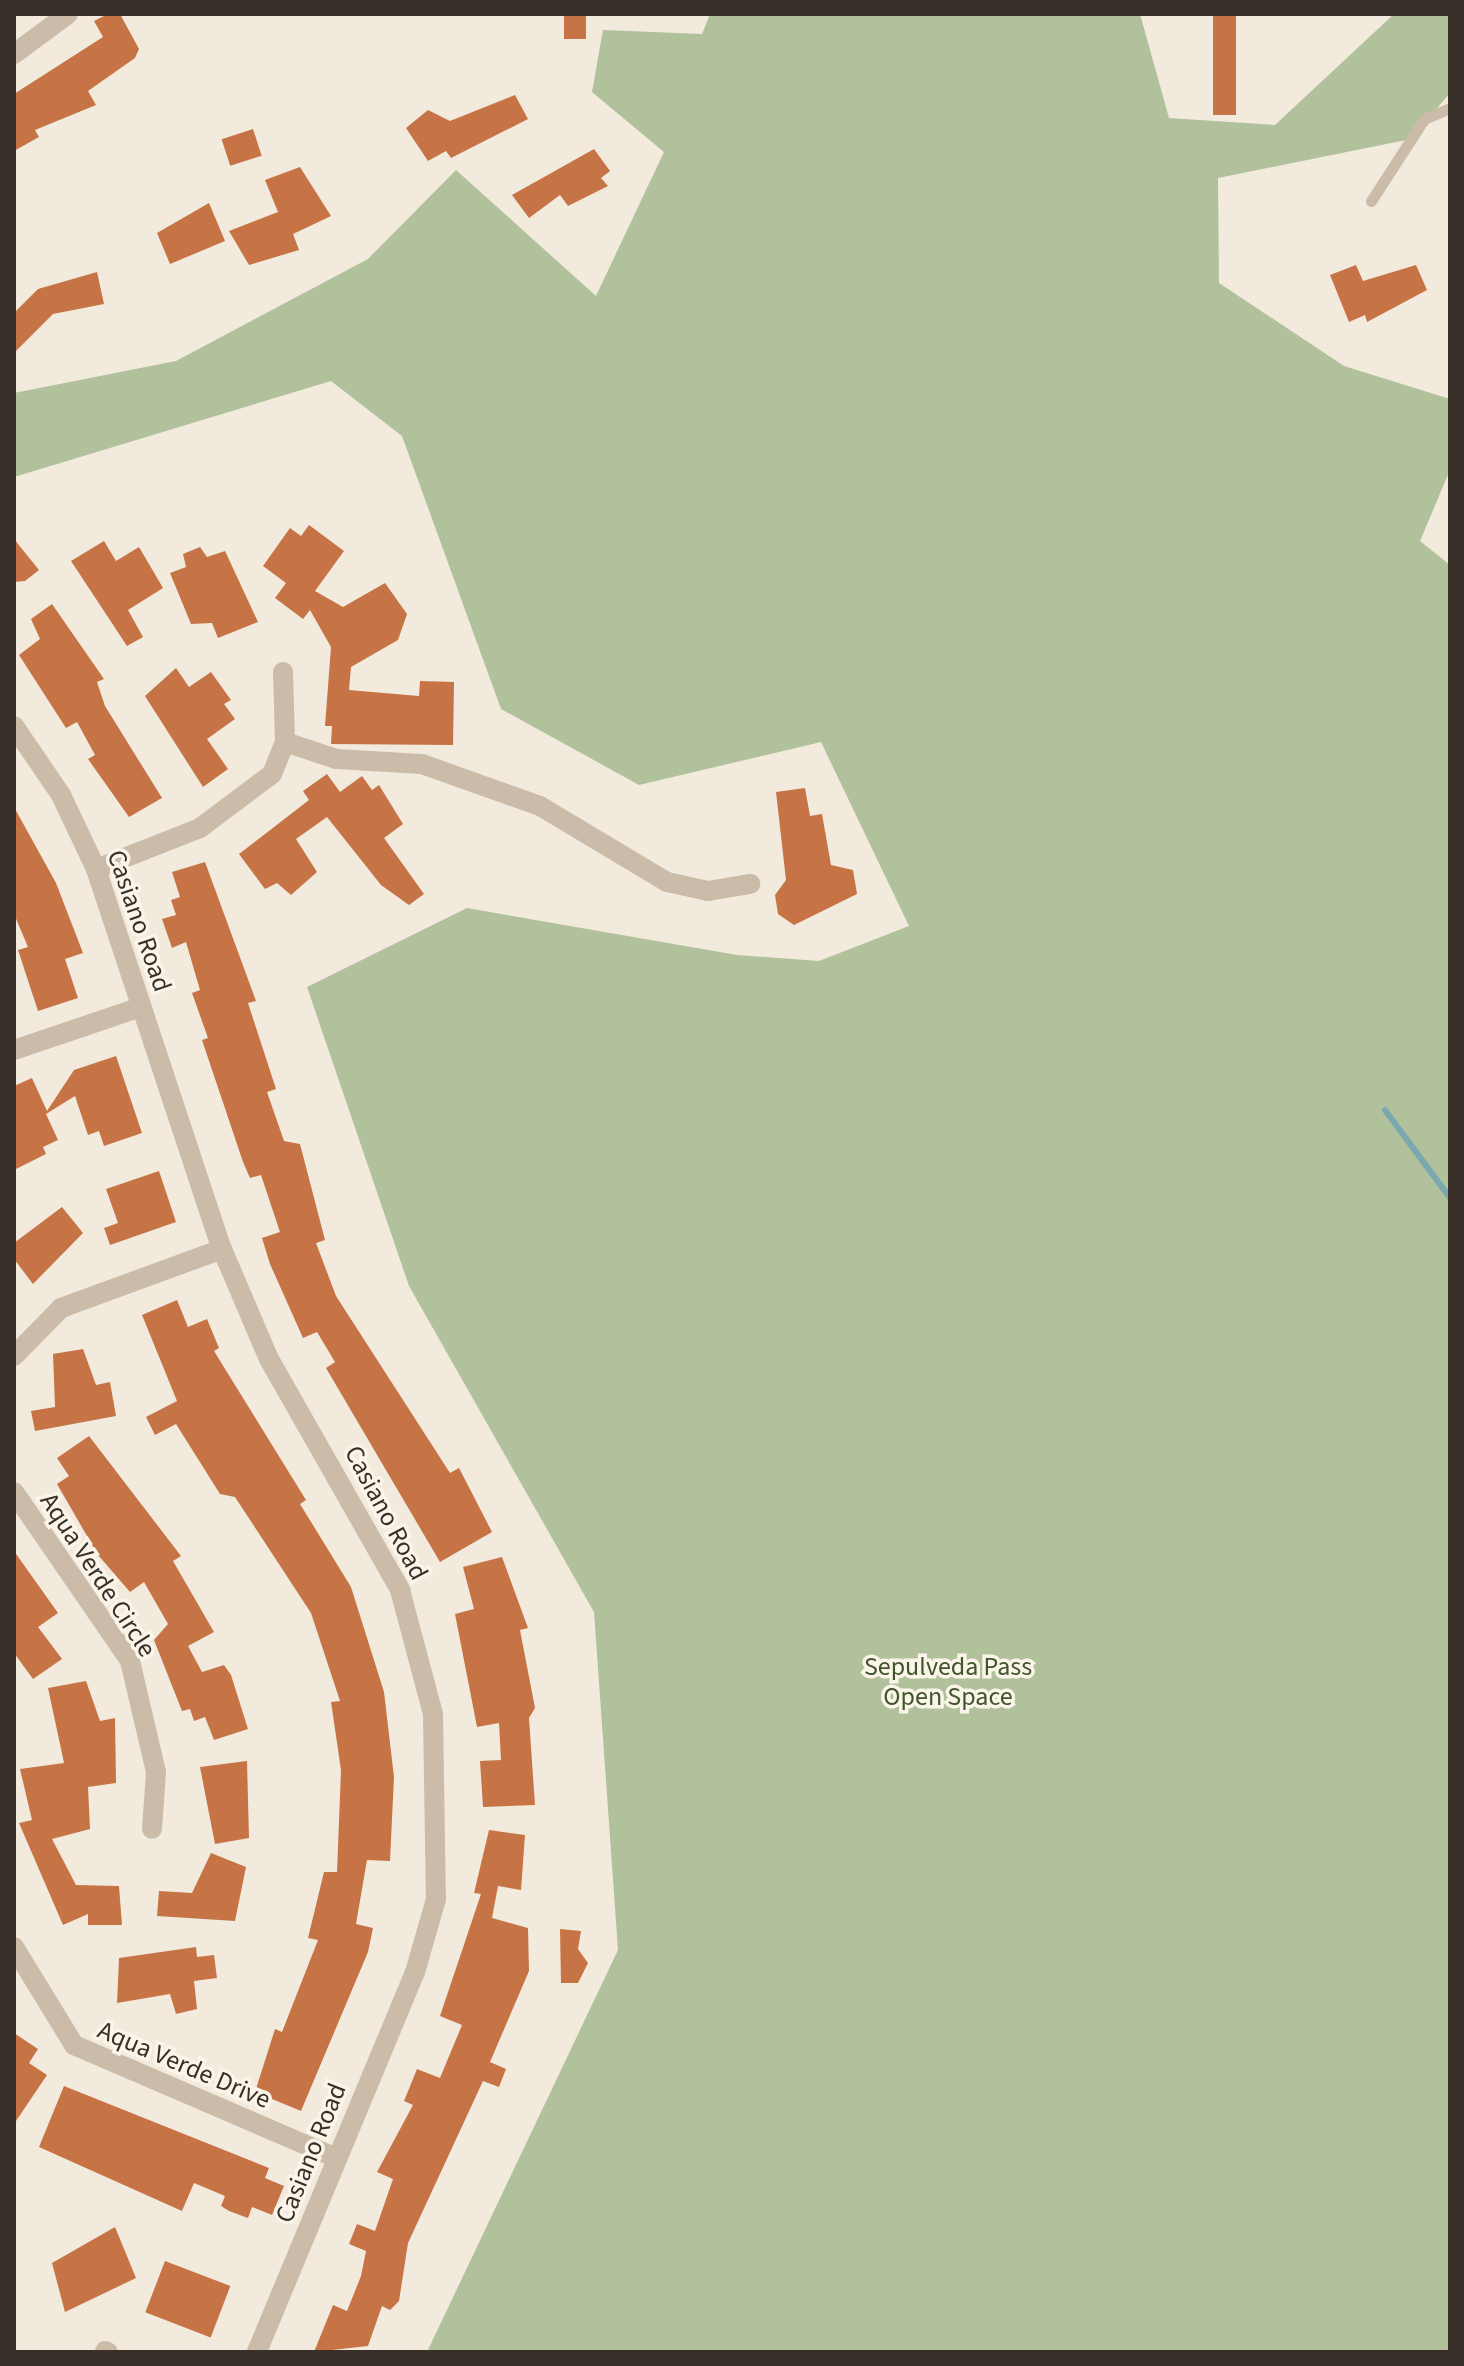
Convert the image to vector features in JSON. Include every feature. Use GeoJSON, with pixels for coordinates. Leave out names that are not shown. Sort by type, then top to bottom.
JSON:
{"type":"FeatureCollection","features":[{"type":"Feature","properties":{"kind":"street"},"geometry":{"type":"LineString","coordinates":[[14,54],[68,14]]}},
{"type":"Feature","properties":{"kind":"street"},"geometry":{"type":"LineString","coordinates":[[96,869],[244,801],[272,774],[285,742],[283,672]]}},
{"type":"Feature","properties":{"kind":"street","name":"Casiano Road"},"geometry":{"type":"LineString","coordinates":[[15,731],[61,795],[96,869],[222,1249],[269,1359],[400,1590],[433,1714],[436,1899],[415,1972],[257,2352]]}},
{"type":"Feature","properties":{"kind":"street"},"geometry":{"type":"LineString","coordinates":[[285,742],[336,759],[422,764],[540,806],[667,882],[708,891],[750,884]]}},
{"type":"Feature","properties":{"kind":"street"},"geometry":{"type":"LineString","coordinates":[[14,1050],[141,1007]]}},
{"type":"Feature","properties":{"kind":"street"},"geometry":{"type":"LineString","coordinates":[[14,1356],[61,1308],[222,1249]]}},
{"type":"Feature","properties":{"kind":"street","name":"Aqua Verde Circle"},"geometry":{"type":"LineString","coordinates":[[14,1492],[130,1661],[156,1772],[152,1829]]}},
{"type":"Feature","properties":{"kind":"street","name":"Aqua Verde Drive"},"geometry":{"type":"LineString","coordinates":[[14,1947],[74,2045],[337,2158]]}},
{"type":"Feature","properties":{"kind":"lane"},"geometry":{"type":"LineString","coordinates":[[1371,201],[1424,119],[1450,108]]}},
{"type":"Feature","properties":{"kind":"green space","name":"Sepulveda Pass Open Space"},"geometry":{"type":"Polygon","coordinates":[[[710,14],[1140,14],[1169,118],[1275,125],[1394,14],[1450,14],[1450,93],[1411,139],[1218,178],[1219,283],[1344,366],[1450,399],[1450,470],[1420,541],[1450,565],[1450,2352],[427,2352],[618,1950],[594,1612],[409,1286],[307,987],[467,908],[737,955],[819,961],[909,926],[821,742],[639,785],[501,709],[402,436],[331,381],[14,477],[14,393],[176,361],[368,259],[456,170],[596,296],[664,152],[592,92],[603,30],[702,34],[710,14]]]}},
{"type":"Feature","properties":{"kind":"building"},"geometry":{"type":"Polygon","coordinates":[[[108,14],[120,14],[139,49],[135,58],[88,91],[96,105],[35,130],[39,137],[14,151],[14,94],[103,37],[94,21],[108,14]]]}},
{"type":"Feature","properties":{"kind":"building"},"geometry":{"type":"Polygon","coordinates":[[[564,14],[586,14],[586,39],[564,39],[564,14]]]}},
{"type":"Feature","properties":{"kind":"building"},"geometry":{"type":"Polygon","coordinates":[[[1213,14],[1236,14],[1236,115],[1213,115],[1213,14]]]}},
{"type":"Feature","properties":{"kind":"building"},"geometry":{"type":"Polygon","coordinates":[[[515,95],[528,119],[451,158],[446,151],[428,161],[406,128],[428,110],[450,121],[515,95]]]}},
{"type":"Feature","properties":{"kind":"building"},"geometry":{"type":"Polygon","coordinates":[[[253,129],[262,156],[230,166],[222,139],[253,129]]]}},
{"type":"Feature","properties":{"kind":"building"},"geometry":{"type":"Polygon","coordinates":[[[594,149],[610,171],[601,178],[608,186],[568,206],[560,195],[529,218],[512,195],[594,149]]]}},
{"type":"Feature","properties":{"kind":"building"},"geometry":{"type":"Polygon","coordinates":[[[300,167],[331,216],[293,234],[299,250],[249,265],[229,231],[278,212],[265,180],[300,167]]]}},
{"type":"Feature","properties":{"kind":"building"},"geometry":{"type":"Polygon","coordinates":[[[209,203],[225,241],[170,264],[157,233],[209,203]]]}},
{"type":"Feature","properties":{"kind":"building"},"geometry":{"type":"Polygon","coordinates":[[[1356,265],[1363,281],[1416,265],[1427,290],[1367,322],[1365,315],[1349,322],[1330,275],[1356,265]]]}},
{"type":"Feature","properties":{"kind":"building"},"geometry":{"type":"Polygon","coordinates":[[[97,272],[104,304],[53,314],[14,353],[14,313],[38,289],[97,272]]]}},
{"type":"Feature","properties":{"kind":"building"},"geometry":{"type":"Polygon","coordinates":[[[309,525],[344,551],[315,591],[343,607],[385,583],[407,614],[398,640],[351,667],[349,690],[419,696],[420,681],[454,682],[453,745],[331,744],[332,726],[325,726],[331,647],[310,610],[303,619],[275,598],[286,583],[263,566],[290,528],[301,536],[309,525]]]}},
{"type":"Feature","properties":{"kind":"building"},"geometry":{"type":"Polygon","coordinates":[[[14,539],[39,570],[25,581],[14,582],[14,539]]]}},
{"type":"Feature","properties":{"kind":"building"},"geometry":{"type":"Polygon","coordinates":[[[104,541],[116,561],[139,547],[163,588],[128,610],[143,637],[127,646],[71,561],[104,541]]]}},
{"type":"Feature","properties":{"kind":"building"},"geometry":{"type":"Polygon","coordinates":[[[200,547],[207,557],[225,551],[258,622],[218,638],[212,623],[191,624],[170,573],[186,567],[183,554],[200,547]]]}},
{"type":"Feature","properties":{"kind":"building"},"geometry":{"type":"Polygon","coordinates":[[[52,604],[104,679],[97,682],[105,706],[162,798],[129,817],[88,759],[95,755],[77,722],[66,728],[19,655],[40,639],[31,619],[52,604]]]}},
{"type":"Feature","properties":{"kind":"building"},"geometry":{"type":"Polygon","coordinates":[[[176,668],[189,687],[211,672],[231,700],[224,704],[235,719],[207,739],[228,769],[203,787],[145,696],[176,668]]]}},
{"type":"Feature","properties":{"kind":"building"},"geometry":{"type":"Polygon","coordinates":[[[327,774],[340,792],[362,776],[372,790],[379,785],[403,824],[384,838],[424,894],[409,905],[381,885],[327,817],[296,839],[317,872],[291,895],[277,883],[265,889],[239,854],[309,800],[303,791],[327,774]]]}},
{"type":"Feature","properties":{"kind":"building"},"geometry":{"type":"Polygon","coordinates":[[[805,788],[810,816],[822,814],[831,865],[853,870],[857,894],[794,925],[778,914],[775,895],[786,880],[776,792],[805,788]]]}},
{"type":"Feature","properties":{"kind":"building"},"geometry":{"type":"Polygon","coordinates":[[[14,807],[56,883],[83,953],[65,959],[78,998],[38,1011],[18,950],[28,947],[14,914],[14,807]]]}},
{"type":"Feature","properties":{"kind":"building"},"geometry":{"type":"Polygon","coordinates":[[[205,862],[256,1001],[248,1003],[276,1089],[267,1092],[284,1141],[300,1144],[325,1240],[316,1243],[336,1296],[450,1473],[459,1468],[492,1532],[440,1562],[326,1368],[335,1362],[317,1332],[303,1338],[270,1264],[262,1238],[280,1232],[261,1175],[250,1178],[243,1162],[202,1040],[208,1038],[192,993],[200,990],[186,942],[172,948],[162,919],[176,915],[171,900],[180,897],[172,872],[205,862]]]}},
{"type":"Feature","properties":{"kind":"building"},"geometry":{"type":"Polygon","coordinates":[[[116,1056],[142,1133],[104,1146],[99,1131],[88,1135],[75,1096],[46,1114],[58,1140],[43,1147],[46,1154],[14,1170],[14,1086],[32,1078],[47,1111],[74,1070],[116,1056]]]}},
{"type":"Feature","properties":{"kind":"building"},"geometry":{"type":"Polygon","coordinates":[[[159,1171],[176,1222],[110,1245],[104,1228],[118,1223],[106,1189],[159,1171]]]}},
{"type":"Feature","properties":{"kind":"building"},"geometry":{"type":"Polygon","coordinates":[[[62,1207],[83,1233],[33,1284],[14,1259],[14,1243],[62,1207]]]}},
{"type":"Feature","properties":{"kind":"building"},"geometry":{"type":"Polygon","coordinates":[[[177,1300],[188,1327],[207,1319],[219,1348],[214,1351],[306,1500],[300,1504],[351,1587],[384,1692],[394,1777],[390,1861],[367,1860],[356,1924],[373,1928],[368,1952],[301,2111],[255,2092],[275,2029],[282,2032],[318,1940],[308,1938],[324,1872],[337,1872],[341,1770],[331,1702],[340,1701],[311,1613],[235,1497],[220,1494],[176,1424],[155,1435],[146,1417],[177,1401],[142,1315],[177,1300]]]}},
{"type":"Feature","properties":{"kind":"building"},"geometry":{"type":"Polygon","coordinates":[[[83,1349],[96,1385],[110,1382],[116,1416],[35,1431],[31,1411],[55,1407],[53,1354],[83,1349]]]}},
{"type":"Feature","properties":{"kind":"building"},"geometry":{"type":"Polygon","coordinates":[[[89,1436],[181,1556],[173,1561],[214,1632],[188,1646],[202,1672],[224,1665],[231,1675],[248,1729],[214,1740],[205,1717],[194,1721],[190,1709],[182,1711],[154,1640],[168,1624],[144,1582],[130,1592],[98,1555],[57,1484],[69,1476],[57,1458],[89,1436]]]}},
{"type":"Feature","properties":{"kind":"building"},"geometry":{"type":"Polygon","coordinates":[[[14,1551],[58,1613],[38,1627],[62,1659],[33,1679],[14,1653],[14,1551]]]}},
{"type":"Feature","properties":{"kind":"building"},"geometry":{"type":"Polygon","coordinates":[[[502,1557],[528,1628],[520,1630],[535,1708],[529,1718],[535,1805],[483,1807],[480,1761],[501,1760],[499,1723],[477,1727],[455,1614],[474,1609],[463,1567],[502,1557]]]}},
{"type":"Feature","properties":{"kind":"building"},"geometry":{"type":"Polygon","coordinates":[[[86,1681],[100,1721],[115,1718],[116,1783],[88,1787],[90,1829],[52,1839],[76,1885],[119,1886],[122,1925],[88,1925],[88,1914],[63,1925],[19,1823],[32,1820],[20,1769],[64,1763],[48,1688],[86,1681]]]}},
{"type":"Feature","properties":{"kind":"building"},"geometry":{"type":"Polygon","coordinates":[[[247,1761],[249,1838],[215,1844],[200,1767],[247,1761]]]}},
{"type":"Feature","properties":{"kind":"building"},"geometry":{"type":"Polygon","coordinates":[[[489,1830],[525,1835],[521,1890],[498,1886],[492,1918],[528,1928],[529,1971],[490,2062],[506,2069],[499,2087],[483,2081],[408,2243],[399,2301],[390,2310],[382,2306],[368,2346],[314,2352],[333,2305],[347,2311],[361,2276],[366,2251],[349,2244],[357,2224],[375,2231],[393,2179],[377,2172],[413,2105],[404,2101],[417,2069],[440,2078],[462,2025],[440,2016],[481,1894],[474,1893],[489,1830]]]}},
{"type":"Feature","properties":{"kind":"building"},"geometry":{"type":"Polygon","coordinates":[[[211,1853],[246,1867],[235,1921],[157,1916],[159,1891],[192,1893],[211,1853]]]}},
{"type":"Feature","properties":{"kind":"building"},"geometry":{"type":"Polygon","coordinates":[[[560,1929],[581,1931],[578,1949],[588,1963],[578,1983],[561,1983],[560,1929]]]}},
{"type":"Feature","properties":{"kind":"building"},"geometry":{"type":"Polygon","coordinates":[[[196,1947],[197,1957],[214,1955],[217,1978],[194,1981],[197,2009],[176,2014],[170,1994],[117,2003],[119,1958],[196,1947]]]}},
{"type":"Feature","properties":{"kind":"building"},"geometry":{"type":"Polygon","coordinates":[[[14,2033],[38,2049],[29,2063],[47,2075],[14,2124],[14,2033]]]}},
{"type":"Feature","properties":{"kind":"building"},"geometry":{"type":"Polygon","coordinates":[[[64,2086],[269,2168],[265,2178],[284,2186],[272,2215],[252,2207],[248,2218],[229,2211],[221,2206],[225,2196],[194,2183],[182,2211],[39,2147],[64,2086]]]}},
{"type":"Feature","properties":{"kind":"building"},"geometry":{"type":"Polygon","coordinates":[[[115,2227],[136,2278],[65,2312],[52,2263],[115,2227]]]}},
{"type":"Feature","properties":{"kind":"building"},"geometry":{"type":"Polygon","coordinates":[[[165,2261],[230,2286],[211,2337],[145,2312],[165,2261]]]}},
{"type":"Feature","properties":{"kind":"waterway"},"geometry":{"type":"LineString","coordinates":[[1385,1110],[1450,1198]]}}]}
